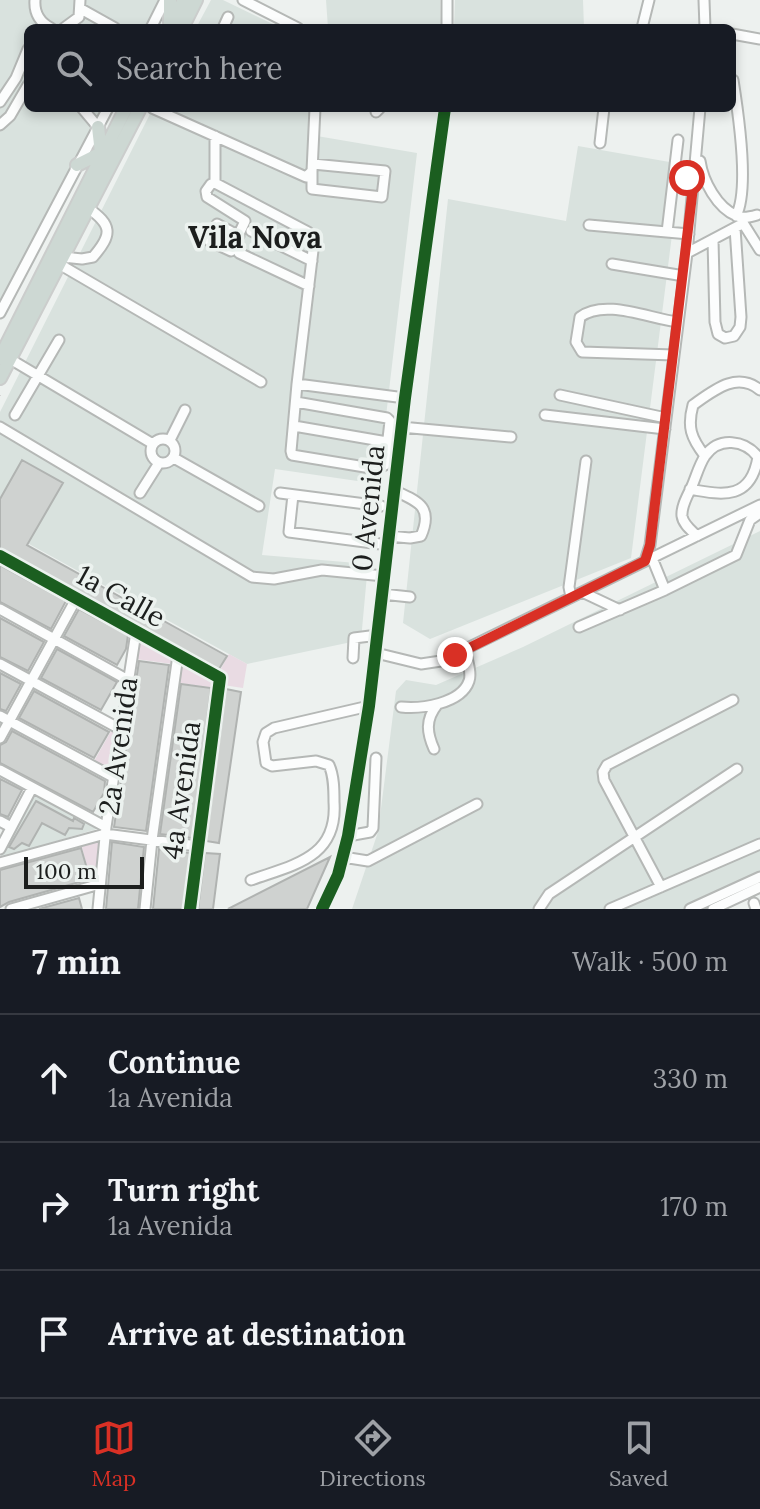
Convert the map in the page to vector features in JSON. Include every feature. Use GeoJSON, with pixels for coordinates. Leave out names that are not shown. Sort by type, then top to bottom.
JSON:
{"type":"FeatureCollection","features":[{"type":"Feature","properties":{"kind":"highway"},"geometry":{"type":"LineString","coordinates":[[168,0],[171,24]]}},
{"type":"Feature","properties":{"kind":"highway"},"geometry":{"type":"LineString","coordinates":[[174,24],[184,0]]}},
{"type":"Feature","properties":{"kind":"highway"},"geometry":{"type":"LineString","coordinates":[[175,24],[196,0]]}},
{"type":"Feature","properties":{"kind":"highway"},"geometry":{"type":"LineString","coordinates":[[0,378],[5,358],[101,153],[124,112]]}},
{"type":"Feature","properties":{"kind":"highway"},"geometry":{"type":"LineString","coordinates":[[5,358],[61,260],[138,112]]}},
{"type":"Feature","properties":{"kind":"highway"},"geometry":{"type":"LineString","coordinates":[[98,127],[101,153]]}},
{"type":"Feature","properties":{"kind":"highway"},"geometry":{"type":"LineString","coordinates":[[77,165],[101,153]]}},
{"type":"Feature","properties":{"kind":"street"},"geometry":{"type":"LineString","coordinates":[[35,0],[38,24]]}},
{"type":"Feature","properties":{"kind":"street"},"geometry":{"type":"LineString","coordinates":[[153,24],[168,0]]}},
{"type":"Feature","properties":{"kind":"street"},"geometry":{"type":"LineString","coordinates":[[243,0],[290,24]]}},
{"type":"Feature","properties":{"kind":"street"},"geometry":{"type":"LineString","coordinates":[[447,0],[447,24]]}},
{"type":"Feature","properties":{"kind":"street"},"geometry":{"type":"LineString","coordinates":[[643,24],[649,0]]}},
{"type":"Feature","properties":{"kind":"street"},"geometry":{"type":"LineString","coordinates":[[703,0],[705,24]]}},
{"type":"Feature","properties":{"kind":"street"},"geometry":{"type":"LineString","coordinates":[[70,24],[81,5],[109,24]]}},
{"type":"Feature","properties":{"kind":"street"},"geometry":{"type":"LineString","coordinates":[[225,24],[228,17]]}},
{"type":"Feature","properties":{"kind":"street"},"geometry":{"type":"LineString","coordinates":[[736,35],[760,39]]}},
{"type":"Feature","properties":{"kind":"street"},"geometry":{"type":"LineString","coordinates":[[0,102],[24,59]]}},
{"type":"Feature","properties":{"kind":"street"},"geometry":{"type":"LineString","coordinates":[[0,125],[10,116],[24,92]]}},
{"type":"Feature","properties":{"kind":"street"},"geometry":{"type":"LineString","coordinates":[[713,240],[715,322],[718,334],[725,338],[734,336],[740,327],[741,317],[738,222],[741,181],[736,103]]}},
{"type":"Feature","properties":{"kind":"street"},"geometry":{"type":"LineString","coordinates":[[85,112],[98,127]]}},
{"type":"Feature","properties":{"kind":"street"},"geometry":{"type":"LineString","coordinates":[[0,313],[106,112]]}},
{"type":"Feature","properties":{"kind":"street"},"geometry":{"type":"LineString","coordinates":[[312,167],[385,171],[382,197],[312,189],[312,167],[315,112]]}},
{"type":"Feature","properties":{"kind":"street","name":"0 Avenida"},"geometry":{"type":"LineString","coordinates":[[322,909],[348,836],[369,706],[401,427],[444,112]]}},
{"type":"Feature","properties":{"kind":"street"},"geometry":{"type":"LineString","coordinates":[[600,143],[604,112]]}},
{"type":"Feature","properties":{"kind":"street"},"geometry":{"type":"LineString","coordinates":[[665,590],[648,560],[687,253],[700,112]]}},
{"type":"Feature","properties":{"kind":"street"},"geometry":{"type":"LineString","coordinates":[[176,113],[215,136],[306,177],[312,167]]}},
{"type":"Feature","properties":{"kind":"street"},"geometry":{"type":"LineString","coordinates":[[215,136],[215,183]]}},
{"type":"Feature","properties":{"kind":"street"},"geometry":{"type":"LineString","coordinates":[[667,232],[678,140]]}},
{"type":"Feature","properties":{"kind":"street"},"geometry":{"type":"LineString","coordinates":[[697,146],[701,172],[708,187],[760,250]]}},
{"type":"Feature","properties":{"kind":"street"},"geometry":{"type":"LineString","coordinates":[[674,177],[694,179]]}},
{"type":"Feature","properties":{"kind":"street"},"geometry":{"type":"LineString","coordinates":[[209,241],[231,251],[245,221],[207,197],[209,186],[215,183]]}},
{"type":"Feature","properties":{"kind":"street"},"geometry":{"type":"LineString","coordinates":[[215,183],[308,232],[314,242],[297,384],[292,455],[377,469],[385,465],[390,421],[383,416],[296,402]]}},
{"type":"Feature","properties":{"kind":"street"},"geometry":{"type":"LineString","coordinates":[[61,260],[93,257],[106,237],[108,227],[88,208]]}},
{"type":"Feature","properties":{"kind":"street"},"geometry":{"type":"LineString","coordinates":[[687,253],[738,222],[758,215]]}},
{"type":"Feature","properties":{"kind":"street"},"geometry":{"type":"LineString","coordinates":[[217,224],[239,236]]}},
{"type":"Feature","properties":{"kind":"street"},"geometry":{"type":"LineString","coordinates":[[589,225],[689,234]]}},
{"type":"Feature","properties":{"kind":"street"},"geometry":{"type":"LineString","coordinates":[[251,231],[312,261]]}},
{"type":"Feature","properties":{"kind":"street"},"geometry":{"type":"LineString","coordinates":[[239,253],[309,286]]}},
{"type":"Feature","properties":{"kind":"street"},"geometry":{"type":"LineString","coordinates":[[61,260],[261,382]]}},
{"type":"Feature","properties":{"kind":"street"},"geometry":{"type":"LineString","coordinates":[[612,264],[684,276]]}},
{"type":"Feature","properties":{"kind":"street"},"geometry":{"type":"LineString","coordinates":[[674,355],[582,352],[576,342],[580,317],[589,310],[619,311],[678,322]]}},
{"type":"Feature","properties":{"kind":"street"},"geometry":{"type":"LineString","coordinates":[[15,415],[59,340]]}},
{"type":"Feature","properties":{"kind":"street"},"geometry":{"type":"LineString","coordinates":[[5,358],[153,444]]}},
{"type":"Feature","properties":{"kind":"street"},"geometry":{"type":"LineString","coordinates":[[705,456],[690,433],[693,405],[733,381],[752,383],[760,390]]}},
{"type":"Feature","properties":{"kind":"street"},"geometry":{"type":"LineString","coordinates":[[297,384],[405,398]]}},
{"type":"Feature","properties":{"kind":"street"},"geometry":{"type":"LineString","coordinates":[[560,395],[665,424]]}},
{"type":"Feature","properties":{"kind":"street"},"geometry":{"type":"LineString","coordinates":[[170,440],[185,410]]}},
{"type":"Feature","properties":{"kind":"street"},"geometry":{"type":"LineString","coordinates":[[545,415],[665,424]]}},
{"type":"Feature","properties":{"kind":"street"},"geometry":{"type":"LineString","coordinates":[[294,426],[387,442]]}},
{"type":"Feature","properties":{"kind":"street"},"geometry":{"type":"LineString","coordinates":[[0,427],[252,577],[274,579],[322,570],[384,576]]}},
{"type":"Feature","properties":{"kind":"street"},"geometry":{"type":"LineString","coordinates":[[401,427],[511,437]]}},
{"type":"Feature","properties":{"kind":"street"},"geometry":{"type":"LineString","coordinates":[[159,463],[151,455],[153,444],[158,440],[170,440]]}},
{"type":"Feature","properties":{"kind":"street"},"geometry":{"type":"LineString","coordinates":[[159,463],[170,462],[174,458],[175,446],[170,440]]}},
{"type":"Feature","properties":{"kind":"street"},"geometry":{"type":"LineString","coordinates":[[749,445],[760,440]]}},
{"type":"Feature","properties":{"kind":"street"},"geometry":{"type":"LineString","coordinates":[[690,489],[721,495],[742,488],[755,474],[758,457],[749,445],[738,442],[727,443],[705,456],[690,489],[681,514],[684,523],[697,536]]}},
{"type":"Feature","properties":{"kind":"street"},"geometry":{"type":"LineString","coordinates":[[174,458],[259,506]]}},
{"type":"Feature","properties":{"kind":"street"},"geometry":{"type":"LineString","coordinates":[[571,597],[569,587],[586,461]]}},
{"type":"Feature","properties":{"kind":"street"},"geometry":{"type":"LineString","coordinates":[[140,493],[159,463]]}},
{"type":"Feature","properties":{"kind":"street"},"geometry":{"type":"LineString","coordinates":[[293,495],[289,532],[377,543],[421,536],[426,518],[419,503],[393,490]]}},
{"type":"Feature","properties":{"kind":"street"},"geometry":{"type":"LineString","coordinates":[[280,493],[381,506]]}},
{"type":"Feature","properties":{"kind":"street"},"geometry":{"type":"LineString","coordinates":[[376,653],[428,664],[465,650],[760,505]]}},
{"type":"Feature","properties":{"kind":"street"},"geometry":{"type":"LineString","coordinates":[[377,543],[391,513]]}},
{"type":"Feature","properties":{"kind":"street"},"geometry":{"type":"LineString","coordinates":[[579,627],[736,555],[750,520],[760,513]]}},
{"type":"Feature","properties":{"kind":"street","name":"1a Calle"},"geometry":{"type":"LineString","coordinates":[[0,556],[220,678]]}},
{"type":"Feature","properties":{"kind":"street"},"geometry":{"type":"LineString","coordinates":[[582,592],[620,610]]}},
{"type":"Feature","properties":{"kind":"street"},"geometry":{"type":"LineString","coordinates":[[382,594],[410,597]]}},
{"type":"Feature","properties":{"kind":"street"},"geometry":{"type":"LineString","coordinates":[[0,738],[5,718],[32,681],[76,599]]}},
{"type":"Feature","properties":{"kind":"street"},"geometry":{"type":"LineString","coordinates":[[0,609],[128,680]]}},
{"type":"Feature","properties":{"kind":"street","name":"2a Avenida"},"geometry":{"type":"LineString","coordinates":[[98,909],[113,777],[136,632]]}},
{"type":"Feature","properties":{"kind":"street"},"geometry":{"type":"LineString","coordinates":[[353,658],[354,638],[378,635]]}},
{"type":"Feature","properties":{"kind":"street"},"geometry":{"type":"LineString","coordinates":[[434,749],[428,731],[431,713],[437,705],[464,689],[470,680],[465,650]]}},
{"type":"Feature","properties":{"kind":"street"},"geometry":{"type":"LineString","coordinates":[[145,909],[178,655]]}},
{"type":"Feature","properties":{"kind":"street"},"geometry":{"type":"LineString","coordinates":[[0,664],[120,729]]}},
{"type":"Feature","properties":{"kind":"street","name":"4a Avenida"},"geometry":{"type":"LineString","coordinates":[[190,909],[220,678]]}},
{"type":"Feature","properties":{"kind":"street"},"geometry":{"type":"LineString","coordinates":[[661,887],[604,780],[603,772],[607,765],[733,700]]}},
{"type":"Feature","properties":{"kind":"street"},"geometry":{"type":"LineString","coordinates":[[401,707],[437,705]]}},
{"type":"Feature","properties":{"kind":"street"},"geometry":{"type":"LineString","coordinates":[[251,880],[315,854],[329,837],[335,809],[329,765],[316,761],[272,766],[266,763],[263,754],[266,733],[274,728],[369,706]]}},
{"type":"Feature","properties":{"kind":"street"},"geometry":{"type":"LineString","coordinates":[[5,718],[113,777]]}},
{"type":"Feature","properties":{"kind":"street"},"geometry":{"type":"LineString","coordinates":[[348,836],[370,832],[373,828],[376,758]]}},
{"type":"Feature","properties":{"kind":"street"},"geometry":{"type":"LineString","coordinates":[[539,909],[549,894],[737,769]]}},
{"type":"Feature","properties":{"kind":"street"},"geometry":{"type":"LineString","coordinates":[[0,770],[106,830],[197,846]]}},
{"type":"Feature","properties":{"kind":"street"},"geometry":{"type":"LineString","coordinates":[[0,849],[32,788]]}},
{"type":"Feature","properties":{"kind":"street"},"geometry":{"type":"LineString","coordinates":[[343,857],[368,861],[477,804]]}},
{"type":"Feature","properties":{"kind":"street"},"geometry":{"type":"LineString","coordinates":[[0,821],[11,827]]}},
{"type":"Feature","properties":{"kind":"street"},"geometry":{"type":"LineString","coordinates":[[0,863],[106,830]]}},
{"type":"Feature","properties":{"kind":"street"},"geometry":{"type":"LineString","coordinates":[[610,909],[760,844]]}},
{"type":"Feature","properties":{"kind":"street"},"geometry":{"type":"LineString","coordinates":[[690,909],[760,877]]}},
{"type":"Feature","properties":{"kind":"street"},"geometry":{"type":"LineString","coordinates":[[11,909],[100,884]]}},
{"type":"Feature","properties":{"kind":"street"},"geometry":{"type":"LineString","coordinates":[[713,909],[760,887]]}},
{"type":"Feature","properties":{"kind":"shaded area"},"geometry":{"type":"Polygon","coordinates":[[[0,0],[159,0],[147,24],[24,24],[24,112],[101,112],[0,304],[0,0]]]}},
{"type":"Feature","properties":{"kind":"shaded area"},"geometry":{"type":"Polygon","coordinates":[[[211,0],[223,0],[273,24],[198,24],[211,0]]]}},
{"type":"Feature","properties":{"kind":"shaded area"},"geometry":{"type":"Polygon","coordinates":[[[326,0],[440,0],[441,24],[328,24],[326,0]]]}},
{"type":"Feature","properties":{"kind":"shaded area"},"geometry":{"type":"Polygon","coordinates":[[[455,0],[583,0],[584,24],[454,24],[455,0]]]}},
{"type":"Feature","properties":{"kind":"shaded area","name":"Vila Nova"},"geometry":{"type":"Polygon","coordinates":[[[151,112],[311,112],[311,135],[417,153],[378,484],[275,469],[262,555],[368,564],[361,640],[247,664],[0,528],[0,412],[151,112]]]}},
{"type":"Feature","properties":{"kind":"shaded area"},"geometry":{"type":"Polygon","coordinates":[[[578,146],[681,164],[631,558],[430,639],[403,623],[448,199],[566,221],[578,146]]]}},
{"type":"Feature","properties":{"kind":"shaded area"},"geometry":{"type":"Polygon","coordinates":[[[760,531],[760,881],[701,909],[352,909],[378,832],[396,691],[406,680],[436,685],[523,647],[760,531]]]}},
{"type":"Feature","properties":{"kind":"shaded area"},"geometry":{"type":"Polygon","coordinates":[[[138,639],[170,656],[172,664],[136,659],[138,639]]]}},
{"type":"Feature","properties":{"kind":"shaded area"},"geometry":{"type":"Polygon","coordinates":[[[229,654],[247,664],[243,688],[223,685],[219,672],[229,654]]]}},
{"type":"Feature","properties":{"kind":"shaded area"},"geometry":{"type":"Polygon","coordinates":[[[182,661],[216,680],[216,688],[179,683],[182,661]]]}},
{"type":"Feature","properties":{"kind":"shaded area"},"geometry":{"type":"Polygon","coordinates":[[[111,731],[115,734],[110,772],[93,763],[111,731]]]}},
{"type":"Feature","properties":{"kind":"shaded area"},"geometry":{"type":"Polygon","coordinates":[[[33,792],[100,828],[0,858],[33,792]]]}},
{"type":"Feature","properties":{"kind":"shaded area"},"geometry":{"type":"Polygon","coordinates":[[[100,840],[96,880],[91,882],[82,847],[100,840]]]}},
{"type":"Feature","properties":{"kind":"building"},"geometry":{"type":"Polygon","coordinates":[[[22,460],[63,483],[27,545],[227,656],[219,669],[0,549],[0,499],[22,460]]]}},
{"type":"Feature","properties":{"kind":"building"},"geometry":{"type":"Polygon","coordinates":[[[0,565],[66,601],[51,629],[0,602],[0,565]]]}},
{"type":"Feature","properties":{"kind":"building"},"geometry":{"type":"Polygon","coordinates":[[[79,609],[128,635],[126,649],[117,665],[64,636],[79,609]]]}},
{"type":"Feature","properties":{"kind":"building"},"geometry":{"type":"Polygon","coordinates":[[[0,618],[44,642],[28,671],[0,657],[0,618]]]}},
{"type":"Feature","properties":{"kind":"building"},"geometry":{"type":"Polygon","coordinates":[[[57,649],[117,682],[101,710],[41,678],[57,649]]]}},
{"type":"Feature","properties":{"kind":"building"},"geometry":{"type":"Polygon","coordinates":[[[139,661],[169,665],[146,831],[114,827],[139,661]]]}},
{"type":"Feature","properties":{"kind":"building"},"geometry":{"type":"Polygon","coordinates":[[[0,673],[21,684],[6,711],[0,709],[0,673]]]}},
{"type":"Feature","properties":{"kind":"building"},"geometry":{"type":"Polygon","coordinates":[[[181,684],[211,688],[192,838],[160,834],[181,684]]]}},
{"type":"Feature","properties":{"kind":"building"},"geometry":{"type":"Polygon","coordinates":[[[226,689],[241,692],[219,843],[206,841],[226,689]]]}},
{"type":"Feature","properties":{"kind":"building"},"geometry":{"type":"Polygon","coordinates":[[[34,691],[109,732],[94,758],[19,718],[34,691]]]}},
{"type":"Feature","properties":{"kind":"building"},"geometry":{"type":"Polygon","coordinates":[[[12,731],[105,781],[104,793],[93,812],[0,763],[0,745],[6,742],[12,731]]]}},
{"type":"Feature","properties":{"kind":"building"},"geometry":{"type":"Polygon","coordinates":[[[0,779],[22,790],[8,817],[0,814],[0,779]]]}},
{"type":"Feature","properties":{"kind":"building"},"geometry":{"type":"Polygon","coordinates":[[[36,801],[84,824],[82,829],[69,828],[65,835],[42,823],[29,846],[22,843],[14,849],[9,847],[36,801]]]}},
{"type":"Feature","properties":{"kind":"building"},"geometry":{"type":"Polygon","coordinates":[[[112,842],[144,847],[138,909],[106,909],[112,842]]]}},
{"type":"Feature","properties":{"kind":"building"},"geometry":{"type":"Polygon","coordinates":[[[81,848],[90,879],[0,907],[0,870],[81,848]]]}},
{"type":"Feature","properties":{"kind":"building"},"geometry":{"type":"Polygon","coordinates":[[[159,849],[190,853],[183,909],[153,909],[159,849]]]}},
{"type":"Feature","properties":{"kind":"building"},"geometry":{"type":"Polygon","coordinates":[[[205,853],[220,854],[213,909],[198,909],[205,853]]]}},
{"type":"Feature","properties":{"kind":"building"},"geometry":{"type":"Polygon","coordinates":[[[330,857],[307,909],[228,909],[330,857]]]}},
{"type":"Feature","properties":{"kind":"building"},"geometry":{"type":"Polygon","coordinates":[[[79,898],[82,909],[39,909],[79,898]]]}},
{"type":"Feature","properties":{"kind":"cycle path"},"geometry":{"type":"LineString","coordinates":[[322,909],[338,875],[348,836],[369,706],[405,398],[444,112]]}},
{"type":"Feature","properties":{"kind":"cycle path"},"geometry":{"type":"LineString","coordinates":[[0,556],[220,678],[190,909]]}},
{"type":"Feature","properties":{"kind":"district","name":"Vila Nova"},"geometry":{"type":"Point","coordinates":[255,238]}},
{"type":"Feature","properties":{"kind":"route"},"geometry":{"type":"LineString","coordinates":[[455,655],[645,561],[650,545],[687,253],[694,179],[687,178]]}}]}
